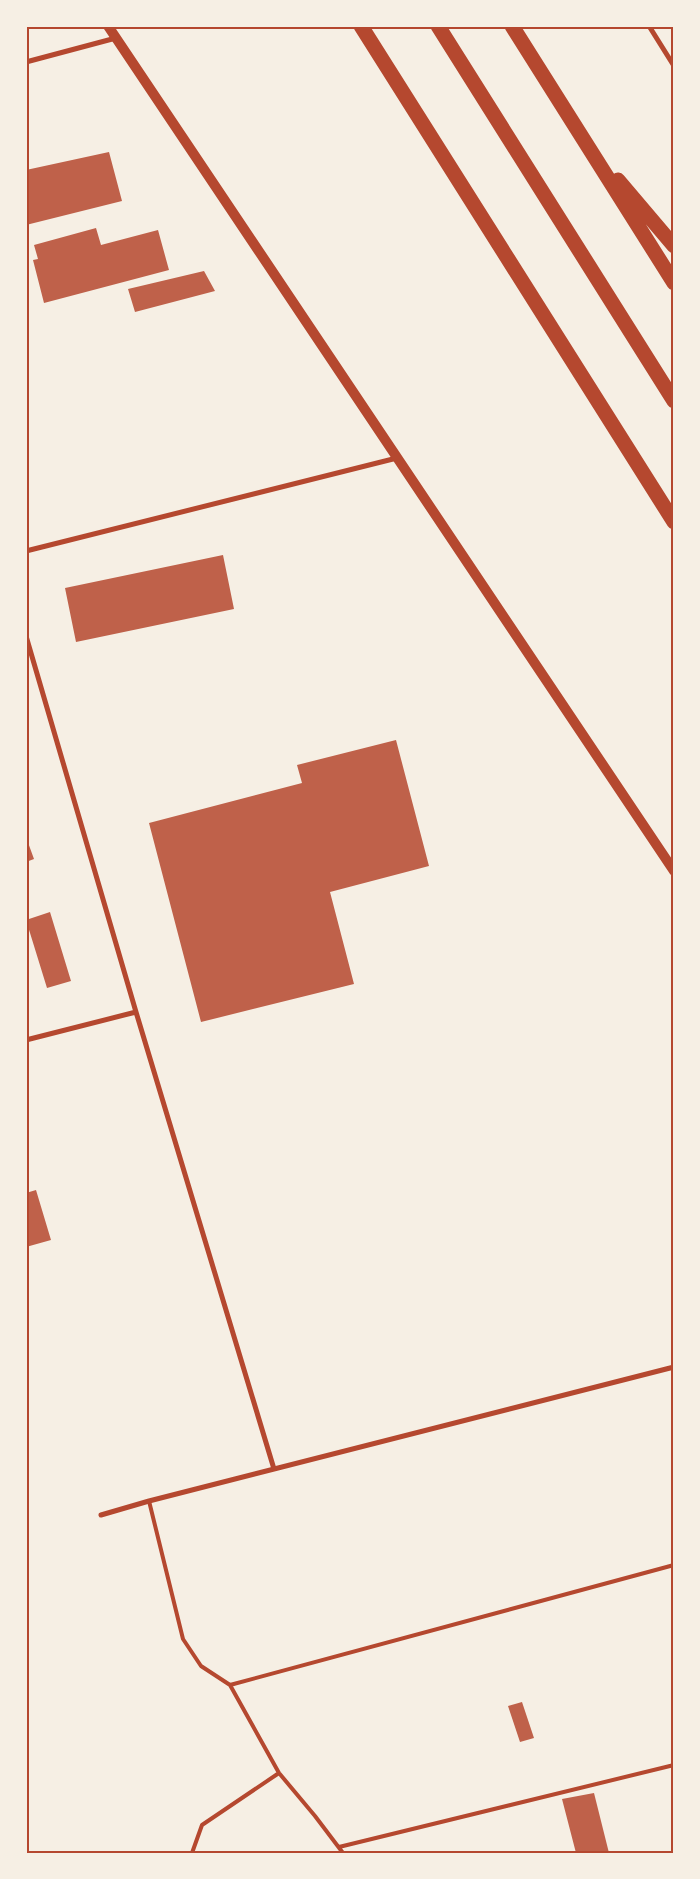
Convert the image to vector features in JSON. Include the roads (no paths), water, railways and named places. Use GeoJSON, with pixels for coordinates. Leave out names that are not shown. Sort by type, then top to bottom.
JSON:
{"type":"FeatureCollection","features":[{"type":"Feature","properties":{"kind":"highway"},"geometry":{"type":"LineString","coordinates":[[361,26],[674,522]]}},
{"type":"Feature","properties":{"kind":"highway"},"geometry":{"type":"LineString","coordinates":[[438,26],[674,401]]}},
{"type":"Feature","properties":{"kind":"highway"},"geometry":{"type":"LineString","coordinates":[[512,26],[674,283]]}},
{"type":"Feature","properties":{"kind":"highway"},"geometry":{"type":"LineString","coordinates":[[581,134],[674,246]]}},
{"type":"Feature","properties":{"kind":"main road"},"geometry":{"type":"LineString","coordinates":[[108,26],[674,871]]}},
{"type":"Feature","properties":{"kind":"street"},"geometry":{"type":"LineString","coordinates":[[650,26],[674,66]]}},
{"type":"Feature","properties":{"kind":"street"},"geometry":{"type":"LineString","coordinates":[[26,62],[116,38]]}},
{"type":"Feature","properties":{"kind":"street"},"geometry":{"type":"LineString","coordinates":[[26,551],[397,458]]}},
{"type":"Feature","properties":{"kind":"street"},"geometry":{"type":"LineString","coordinates":[[26,636],[136,1012],[274,1469]]}},
{"type":"Feature","properties":{"kind":"street"},"geometry":{"type":"LineString","coordinates":[[26,1040],[136,1012]]}},
{"type":"Feature","properties":{"kind":"street"},"geometry":{"type":"LineString","coordinates":[[101,1515],[149,1501],[674,1368]]}},
{"type":"Feature","properties":{"kind":"lane"},"geometry":{"type":"LineString","coordinates":[[149,1501],[183,1639],[201,1666],[230,1685],[279,1773],[343,1853]]}},
{"type":"Feature","properties":{"kind":"lane"},"geometry":{"type":"LineString","coordinates":[[230,1685],[674,1565]]}},
{"type":"Feature","properties":{"kind":"lane"},"geometry":{"type":"LineString","coordinates":[[339,1847],[674,1765]]}},
{"type":"Feature","properties":{"kind":"lane"},"geometry":{"type":"LineString","coordinates":[[192,1853],[202,1825],[279,1773]]}}]}
